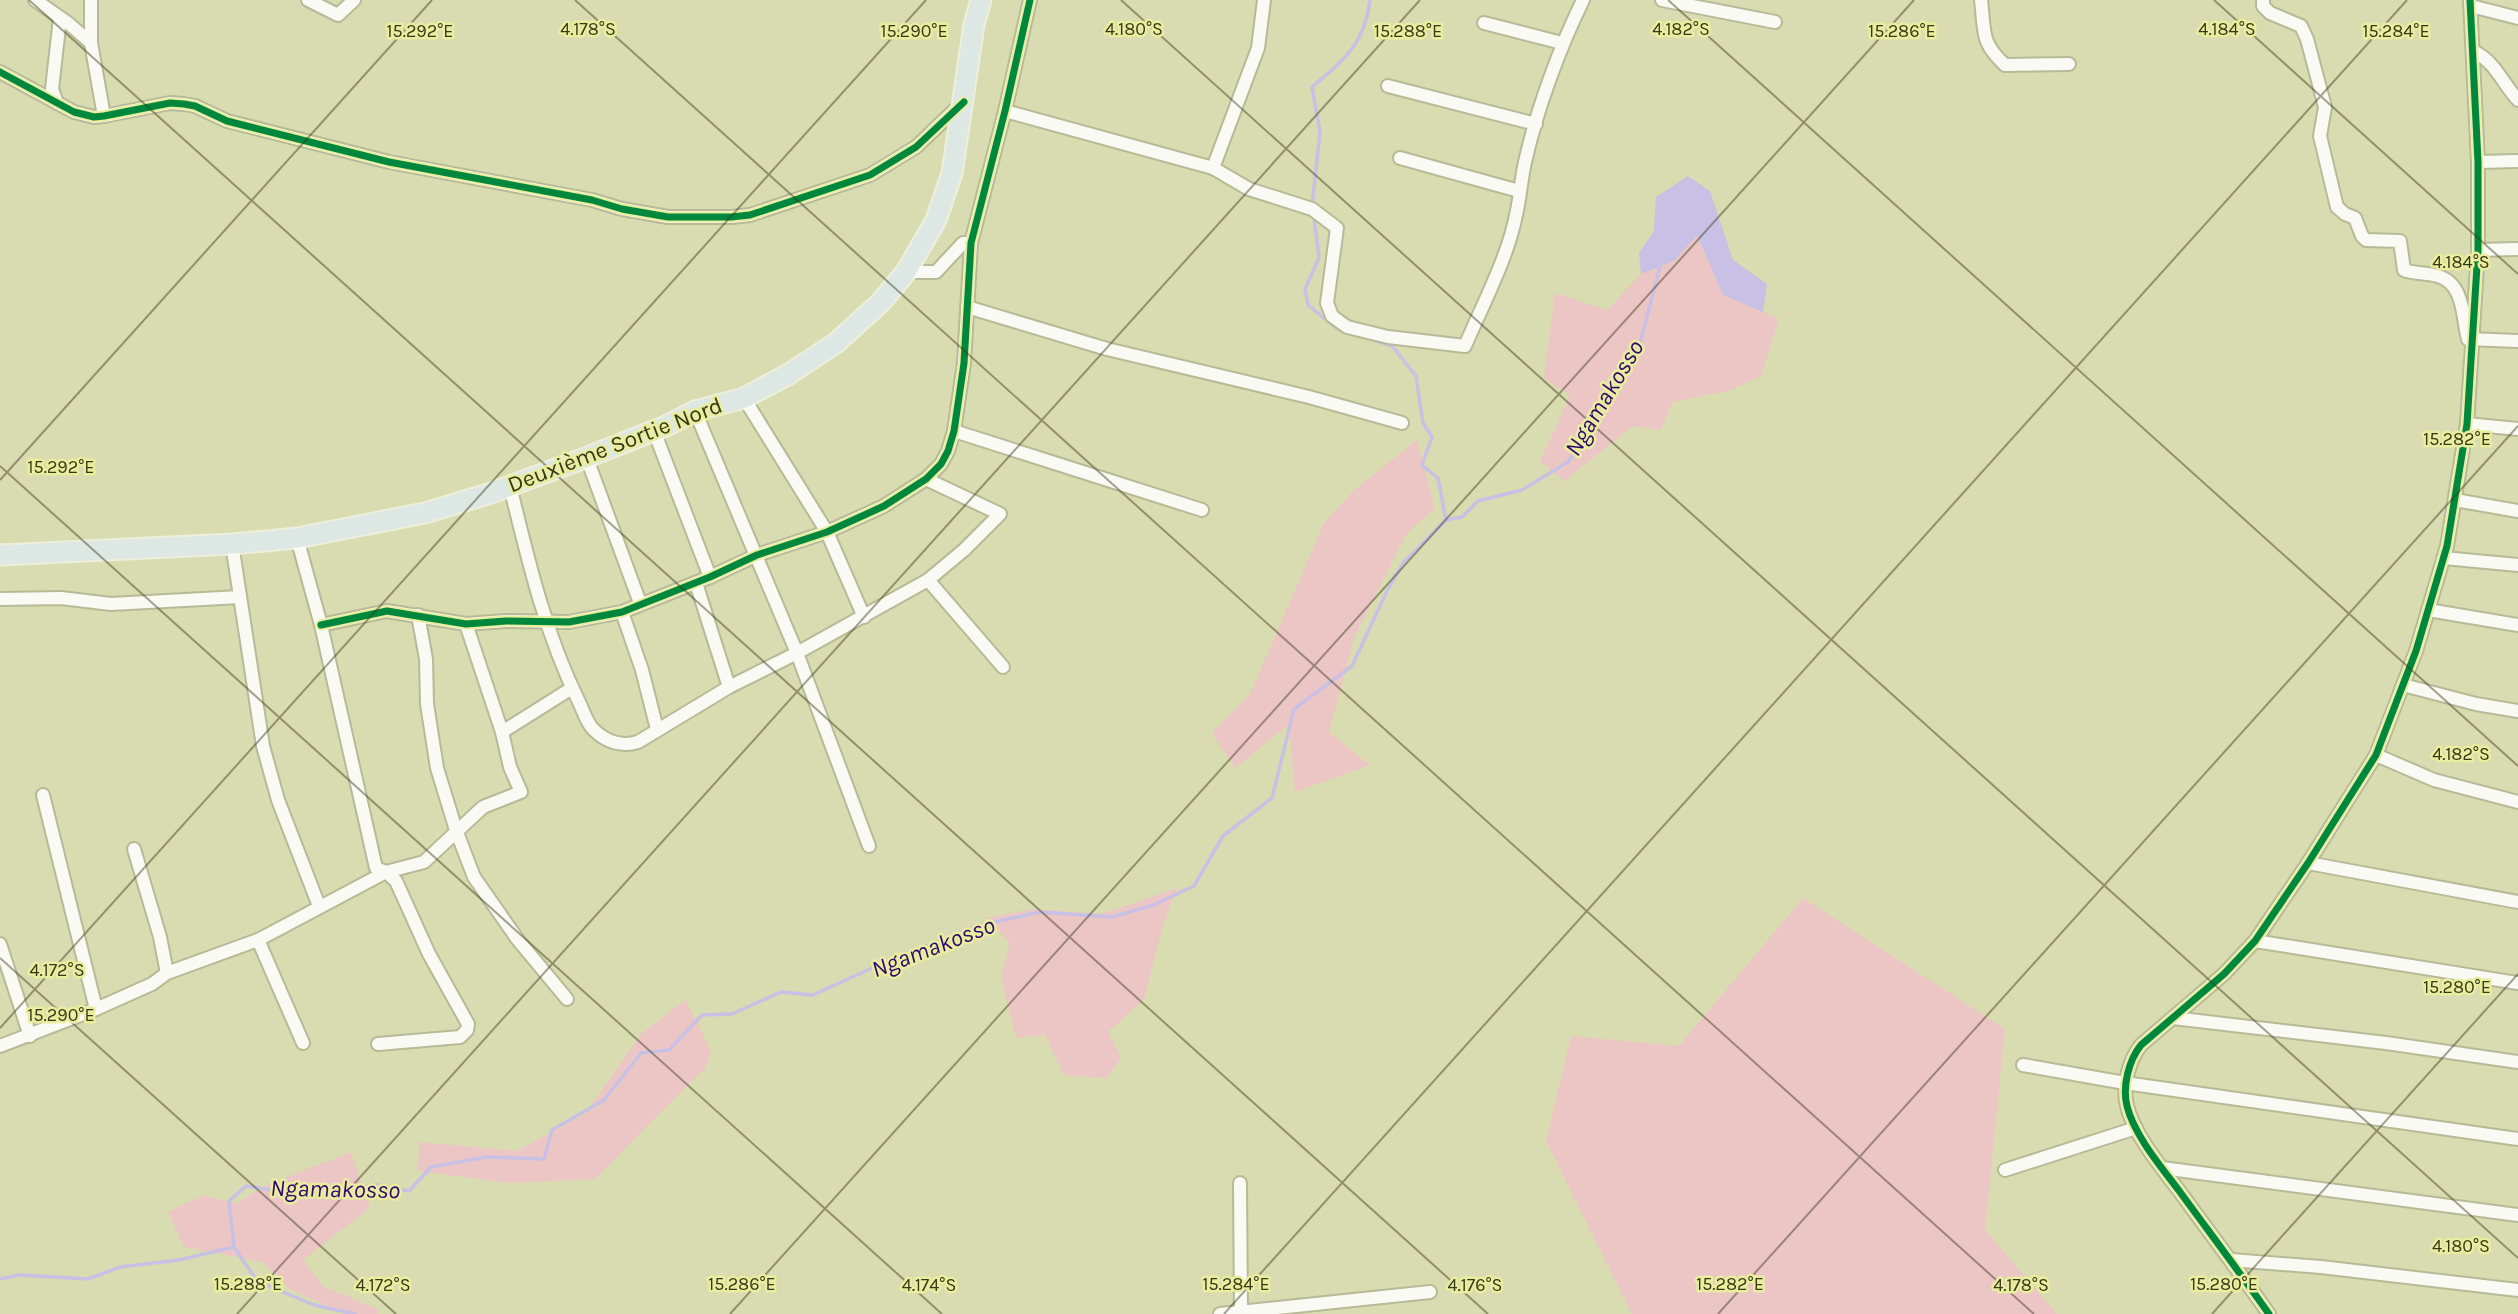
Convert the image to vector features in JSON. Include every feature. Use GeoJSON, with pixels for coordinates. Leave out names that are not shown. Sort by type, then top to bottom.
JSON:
{"type":"FeatureCollection","features":[{"type":"Feature","properties":{"kind":"main road","name":"Deuxième Sortie Nord"},"geometry":{"type":"LineString","coordinates":[[0,555],[232,544],[297,538],[425,513],[510,486],[654,431],[695,411],[744,398],[789,374],[836,343],[870,313],[906,272],[936,220],[946,195],[955,159],[971,43],[981,0]]}},
{"type":"Feature","properties":{"kind":"street"},"geometry":{"type":"LineString","coordinates":[[34,0],[92,43]]}},
{"type":"Feature","properties":{"kind":"street"},"geometry":{"type":"LineString","coordinates":[[91,0],[92,43],[104,116]]}},
{"type":"Feature","properties":{"kind":"street"},"geometry":{"type":"LineString","coordinates":[[309,0],[338,15],[354,0]]}},
{"type":"Feature","properties":{"kind":"street"},"geometry":{"type":"LineString","coordinates":[[321,625],[387,611],[466,624],[506,621],[569,622],[622,612],[757,555],[827,532],[884,506],[926,479],[941,464],[954,431],[964,363],[971,243],[1030,0]]}},
{"type":"Feature","properties":{"kind":"street"},"geometry":{"type":"LineString","coordinates":[[1213,168],[1258,48],[1264,0]]}},
{"type":"Feature","properties":{"kind":"street"},"geometry":{"type":"LineString","coordinates":[[1005,111],[1213,168],[1249,189],[1312,209],[1337,228],[1327,303],[1332,316],[1347,327],[1388,337],[1465,346],[1498,270],[1516,216],[1519,191],[1536,124],[1562,43],[1583,0]]}},
{"type":"Feature","properties":{"kind":"street"},"geometry":{"type":"LineString","coordinates":[[1662,0],[1775,22]]}},
{"type":"Feature","properties":{"kind":"street"},"geometry":{"type":"LineString","coordinates":[[1981,0],[1986,43],[1990,51],[2005,65],[2069,64]]}},
{"type":"Feature","properties":{"kind":"street"},"geometry":{"type":"LineString","coordinates":[[2263,0],[2263,6],[2270,13],[2301,26],[2307,39],[2325,107],[2320,136],[2337,207],[2355,218],[2366,240],[2400,241],[2404,270],[2439,276],[2454,287],[2460,299],[2467,338],[2473,341],[2518,341]]}},
{"type":"Feature","properties":{"kind":"street"},"geometry":{"type":"LineString","coordinates":[[2270,1314],[2162,1168],[2136,1128],[2126,1102],[2125,1083],[2136,1050],[2224,974],[2255,941],[2308,863],[2375,755],[2403,685],[2444,558],[2467,424],[2478,250],[2478,162],[2471,3],[2500,7],[2518,18]]}},
{"type":"Feature","properties":{"kind":"street"},"geometry":{"type":"LineString","coordinates":[[57,103],[52,89],[60,18]]}},
{"type":"Feature","properties":{"kind":"street"},"geometry":{"type":"LineString","coordinates":[[1484,23],[1562,43]]}},
{"type":"Feature","properties":{"kind":"street"},"geometry":{"type":"LineString","coordinates":[[2473,51],[2484,56],[2497,69],[2518,100]]}},
{"type":"Feature","properties":{"kind":"street"},"geometry":{"type":"LineString","coordinates":[[0,72],[74,112],[104,116],[162,104],[184,104],[195,106],[227,121],[389,162],[668,217],[750,215],[870,175],[916,146],[964,102]]}},
{"type":"Feature","properties":{"kind":"street"},"geometry":{"type":"LineString","coordinates":[[1388,86],[1536,124]]}},
{"type":"Feature","properties":{"kind":"street"},"geometry":{"type":"LineString","coordinates":[[1400,158],[1519,191]]}},
{"type":"Feature","properties":{"kind":"street"},"geometry":{"type":"LineString","coordinates":[[2478,162],[2518,161]]}},
{"type":"Feature","properties":{"kind":"street"},"geometry":{"type":"LineString","coordinates":[[906,272],[936,272],[963,243],[971,243]]}},
{"type":"Feature","properties":{"kind":"street"},"geometry":{"type":"LineString","coordinates":[[2478,250],[2518,249]]}},
{"type":"Feature","properties":{"kind":"street"},"geometry":{"type":"LineString","coordinates":[[967,307],[1107,349],[1309,397],[1402,423]]}},
{"type":"Feature","properties":{"kind":"street"},"geometry":{"type":"LineString","coordinates":[[744,398],[827,532],[864,617]]}},
{"type":"Feature","properties":{"kind":"street"},"geometry":{"type":"LineString","coordinates":[[695,411],[797,653],[869,846]]}},
{"type":"Feature","properties":{"kind":"street"},"geometry":{"type":"LineString","coordinates":[[2467,424],[2518,429]]}},
{"type":"Feature","properties":{"kind":"street"},"geometry":{"type":"LineString","coordinates":[[654,431],[710,577]]}},
{"type":"Feature","properties":{"kind":"street"},"geometry":{"type":"LineString","coordinates":[[954,431],[1202,510]]}},
{"type":"Feature","properties":{"kind":"street"},"geometry":{"type":"LineString","coordinates":[[586,456],[640,604]]}},
{"type":"Feature","properties":{"kind":"street"},"geometry":{"type":"LineString","coordinates":[[510,486],[545,622],[572,688],[592,729],[615,743],[626,746],[638,742],[729,687],[864,617],[928,580],[964,551],[1000,514],[926,479]]}},
{"type":"Feature","properties":{"kind":"street"},"geometry":{"type":"LineString","coordinates":[[2455,500],[2518,511]]}},
{"type":"Feature","properties":{"kind":"street"},"geometry":{"type":"LineString","coordinates":[[297,538],[321,625],[376,867],[396,881],[429,954],[468,1024],[467,1030],[460,1037],[378,1044]]}},
{"type":"Feature","properties":{"kind":"street"},"geometry":{"type":"LineString","coordinates":[[232,544],[263,746],[270,775],[319,906]]}},
{"type":"Feature","properties":{"kind":"street"},"geometry":{"type":"LineString","coordinates":[[2444,558],[2518,565]]}},
{"type":"Feature","properties":{"kind":"street"},"geometry":{"type":"LineString","coordinates":[[928,580],[1003,667]]}},
{"type":"Feature","properties":{"kind":"street"},"geometry":{"type":"LineString","coordinates":[[696,583],[729,687]]}},
{"type":"Feature","properties":{"kind":"street"},"geometry":{"type":"LineString","coordinates":[[0,599],[61,598],[111,604],[240,597]]}},
{"type":"Feature","properties":{"kind":"street"},"geometry":{"type":"LineString","coordinates":[[2428,610],[2518,625]]}},
{"type":"Feature","properties":{"kind":"street"},"geometry":{"type":"LineString","coordinates":[[622,612],[642,670],[657,729]]}},
{"type":"Feature","properties":{"kind":"street"},"geometry":{"type":"LineString","coordinates":[[418,615],[426,659],[427,704],[437,768],[474,877],[518,940],[567,999]]}},
{"type":"Feature","properties":{"kind":"street"},"geometry":{"type":"LineString","coordinates":[[0,1046],[96,1009],[152,984],[167,973],[258,940],[386,872],[424,862],[483,807],[521,792],[510,766],[502,732],[466,624]]}},
{"type":"Feature","properties":{"kind":"street"},"geometry":{"type":"LineString","coordinates":[[2403,685],[2518,712]]}},
{"type":"Feature","properties":{"kind":"street"},"geometry":{"type":"LineString","coordinates":[[502,732],[572,688]]}},
{"type":"Feature","properties":{"kind":"street"},"geometry":{"type":"LineString","coordinates":[[2375,755],[2434,780],[2518,802]]}},
{"type":"Feature","properties":{"kind":"street"},"geometry":{"type":"LineString","coordinates":[[43,795],[96,1009]]}},
{"type":"Feature","properties":{"kind":"street"},"geometry":{"type":"LineString","coordinates":[[134,849],[160,937],[167,973]]}},
{"type":"Feature","properties":{"kind":"street"},"geometry":{"type":"LineString","coordinates":[[2308,863],[2518,902]]}},
{"type":"Feature","properties":{"kind":"street"},"geometry":{"type":"LineString","coordinates":[[258,940],[303,1043]]}},
{"type":"Feature","properties":{"kind":"street"},"geometry":{"type":"LineString","coordinates":[[2255,941],[2518,983]]}},
{"type":"Feature","properties":{"kind":"street"},"geometry":{"type":"LineString","coordinates":[[0,944],[30,1036]]}},
{"type":"Feature","properties":{"kind":"street"},"geometry":{"type":"LineString","coordinates":[[2173,1017],[2518,1062]]}},
{"type":"Feature","properties":{"kind":"street"},"geometry":{"type":"LineString","coordinates":[[2023,1065],[2125,1083],[2518,1139]]}},
{"type":"Feature","properties":{"kind":"street"},"geometry":{"type":"LineString","coordinates":[[2005,1170],[2136,1128]]}},
{"type":"Feature","properties":{"kind":"street"},"geometry":{"type":"LineString","coordinates":[[2162,1168],[2518,1214]]}},
{"type":"Feature","properties":{"kind":"street"},"geometry":{"type":"LineString","coordinates":[[1240,1183],[1241,1313]]}},
{"type":"Feature","properties":{"kind":"street"},"geometry":{"type":"LineString","coordinates":[[2231,1260],[2321,1267],[2518,1290]]}},
{"type":"Feature","properties":{"kind":"street"},"geometry":{"type":"LineString","coordinates":[[1220,1314],[1430,1292]]}},
{"type":"Feature","properties":{"kind":"shaded area"},"geometry":{"type":"Polygon","coordinates":[[[1688,176],[1710,191],[1733,260],[1767,284],[1763,312],[1723,295],[1697,235],[1674,261],[1641,274],[1639,253],[1654,231],[1656,197],[1688,176]]]}},
{"type":"Feature","properties":{"kind":"shaded area"},"geometry":{"type":"Polygon","coordinates":[[[1697,234],[1723,295],[1779,319],[1761,376],[1731,390],[1673,402],[1660,430],[1633,426],[1564,481],[1540,461],[1570,396],[1544,378],[1555,293],[1607,310],[1641,274],[1674,261],[1697,234]]]}},
{"type":"Feature","properties":{"kind":"shaded area"},"geometry":{"type":"Polygon","coordinates":[[[1417,440],[1435,508],[1406,534],[1354,638],[1329,732],[1370,765],[1295,792],[1289,724],[1235,768],[1212,733],[1250,694],[1324,523],[1354,490],[1417,440]]]}},
{"type":"Feature","properties":{"kind":"shaded area"},"geometry":{"type":"Polygon","coordinates":[[[1177,888],[1163,925],[1144,999],[1108,1032],[1121,1057],[1107,1078],[1064,1075],[1045,1035],[1016,1038],[1001,977],[1010,943],[987,918],[1031,909],[1101,914],[1177,888]]]}},
{"type":"Feature","properties":{"kind":"shaded area"},"geometry":{"type":"Polygon","coordinates":[[[1803,898],[2005,1029],[1985,1230],[2057,1314],[1632,1314],[1546,1141],[1571,1036],[1679,1046],[1803,898]]]}},
{"type":"Feature","properties":{"kind":"shaded area"},"geometry":{"type":"Polygon","coordinates":[[[686,1000],[711,1052],[705,1068],[595,1179],[510,1183],[417,1171],[420,1142],[517,1151],[585,1114],[641,1034],[686,1000]]]}},
{"type":"Feature","properties":{"kind":"shaded area"},"geometry":{"type":"Polygon","coordinates":[[[351,1152],[370,1208],[303,1260],[324,1287],[380,1310],[377,1314],[346,1314],[290,1289],[263,1262],[184,1247],[168,1212],[203,1195],[235,1204],[269,1184],[351,1152]]]}},
{"type":"Feature","properties":{"kind":"waterway"},"geometry":{"type":"LineString","coordinates":[[1312,206],[1320,132],[1312,87],[1343,59],[1358,40],[1370,0]]}},
{"type":"Feature","properties":{"kind":"waterway"},"geometry":{"type":"LineString","coordinates":[[1314,217],[1319,258],[1305,289],[1308,305],[1335,327],[1340,328]]}},
{"type":"Feature","properties":{"kind":"waterway","name":"Ngamakosso"},"geometry":{"type":"LineString","coordinates":[[0,1279],[20,1275],[88,1279],[120,1267],[179,1260],[234,1247],[229,1201],[246,1186],[291,1193],[379,1185],[409,1191],[431,1167],[486,1157],[544,1159],[552,1130],[604,1100],[641,1053],[669,1050],[702,1015],[732,1014],[781,992],[813,995],[894,958],[977,926],[1040,912],[1112,917],[1153,905],[1194,886],[1223,836],[1272,798],[1294,709],[1352,666],[1403,563],[1446,520],[1462,517],[1478,501],[1522,490],[1568,462],[1597,419],[1610,380],[1639,347],[1660,267]]}},
{"type":"Feature","properties":{"kind":"waterway"},"geometry":{"type":"LineString","coordinates":[[1371,339],[1392,346],[1416,376],[1423,423],[1432,437],[1422,465],[1438,478],[1446,520]]}},
{"type":"Feature","properties":{"kind":"waterway"},"geometry":{"type":"LineString","coordinates":[[234,1247],[257,1281],[314,1305],[355,1314]]}},
{"type":"Feature","properties":{"kind":"cycle path"},"geometry":{"type":"LineString","coordinates":[[321,625],[387,611],[466,624],[506,621],[569,622],[622,612],[757,555],[827,532],[884,506],[926,479],[941,464],[954,431],[964,363],[971,243],[1030,0]]}},
{"type":"Feature","properties":{"kind":"cycle path"},"geometry":{"type":"LineString","coordinates":[[2269,1314],[2142,1140],[2127,1106],[2126,1082],[2130,1066],[2141,1045],[2224,974],[2255,941],[2308,863],[2376,755],[2416,651],[2447,546],[2467,424],[2478,250],[2478,162],[2470,0]]}},
{"type":"Feature","properties":{"kind":"cycle path"},"geometry":{"type":"LineString","coordinates":[[0,72],[74,112],[94,117],[170,103],[184,104],[195,106],[227,121],[389,162],[668,217],[750,215],[870,175],[916,147],[964,102]]}}]}
